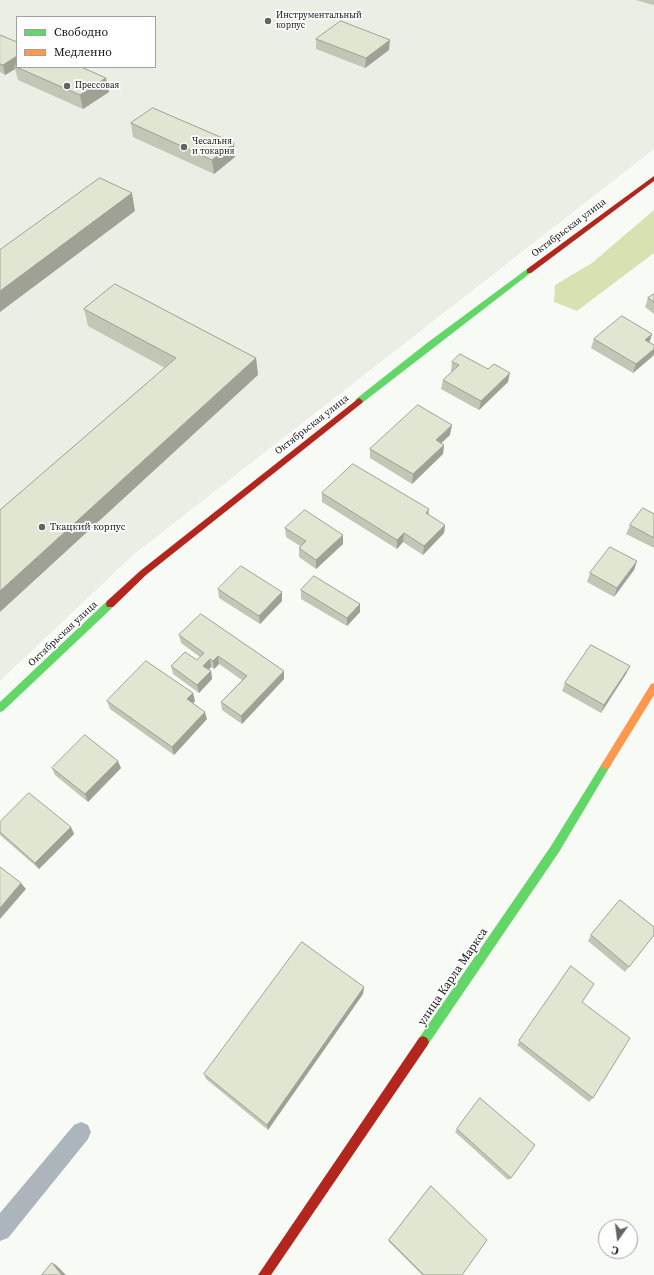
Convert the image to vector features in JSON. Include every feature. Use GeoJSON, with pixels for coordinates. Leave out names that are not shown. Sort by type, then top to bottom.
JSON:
{"type":"FeatureCollection","features":[{"type":"Feature","properties":{"kind":"street","name":"Октябрьская улица"},"geometry":{"type":"LineString","coordinates":[[0,708],[143,573],[430,345],[654,178]]}},
{"type":"Feature","properties":{"kind":"street","name":"улица Карла Маркса"},"geometry":{"type":"LineString","coordinates":[[264,1275],[555,849],[654,687]]}},
{"type":"Feature","properties":{"kind":"lane"},"geometry":{"type":"LineString","coordinates":[[0,1230],[81,1132]]}},
{"type":"Feature","properties":{"kind":"shaded area"},"geometry":{"type":"Polygon","coordinates":[[[0,0],[654,0],[654,149],[133,555],[0,681],[0,0]]]}},
{"type":"Feature","properties":{"kind":"green space"},"geometry":{"type":"Polygon","coordinates":[[[654,210],[654,253],[577,311],[554,302],[555,285],[592,263],[654,210]]]}},
{"type":"Feature","properties":{"kind":"building"},"geometry":{"type":"Polygon","coordinates":[[[341,21],[390,40],[366,58],[316,39],[341,21]]]}},
{"type":"Feature","properties":{"kind":"building"},"geometry":{"type":"Polygon","coordinates":[[[0,35],[16,42],[16,57],[3,65],[0,64],[0,35]]]}},
{"type":"Feature","properties":{"kind":"building"},"geometry":{"type":"Polygon","coordinates":[[[19,68],[83,68],[106,78],[80,95],[19,68]]]}},
{"type":"Feature","properties":{"kind":"building"},"geometry":{"type":"Polygon","coordinates":[[[153,108],[234,143],[212,160],[131,123],[153,108]]]}},
{"type":"Feature","properties":{"kind":"building"},"geometry":{"type":"Polygon","coordinates":[[[100,178],[132,193],[0,291],[0,250],[100,178]]]}},
{"type":"Feature","properties":{"kind":"building"},"geometry":{"type":"Polygon","coordinates":[[[115,284],[256,358],[0,591],[0,510],[176,358],[84,309],[115,284]]]}},
{"type":"Feature","properties":{"kind":"building"},"geometry":{"type":"Polygon","coordinates":[[[654,294],[654,302],[648,298],[654,294]]]}},
{"type":"Feature","properties":{"kind":"building"},"geometry":{"type":"Polygon","coordinates":[[[622,316],[652,334],[645,340],[654,345],[654,349],[636,364],[594,339],[622,316]]]}},
{"type":"Feature","properties":{"kind":"building"},"geometry":{"type":"Polygon","coordinates":[[[460,354],[488,369],[494,364],[510,373],[481,401],[443,380],[459,365],[452,362],[460,354]]]}},
{"type":"Feature","properties":{"kind":"building"},"geometry":{"type":"Polygon","coordinates":[[[418,405],[452,425],[436,440],[444,445],[413,474],[370,449],[418,405]]]}},
{"type":"Feature","properties":{"kind":"building"},"geometry":{"type":"Polygon","coordinates":[[[353,464],[429,509],[426,513],[445,525],[424,546],[404,533],[397,540],[322,493],[353,464]]]}},
{"type":"Feature","properties":{"kind":"building"},"geometry":{"type":"Polygon","coordinates":[[[643,508],[654,514],[654,538],[630,525],[643,508]]]}},
{"type":"Feature","properties":{"kind":"building"},"geometry":{"type":"Polygon","coordinates":[[[305,510],[343,535],[316,560],[299,548],[306,541],[285,528],[305,510]]]}},
{"type":"Feature","properties":{"kind":"building"},"geometry":{"type":"Polygon","coordinates":[[[610,547],[637,561],[617,588],[590,573],[610,547]]]}},
{"type":"Feature","properties":{"kind":"building"},"geometry":{"type":"Polygon","coordinates":[[[241,566],[282,592],[259,616],[218,589],[241,566]]]}},
{"type":"Feature","properties":{"kind":"building"},"geometry":{"type":"Polygon","coordinates":[[[314,576],[360,604],[347,618],[301,590],[314,576]]]}},
{"type":"Feature","properties":{"kind":"building"},"geometry":{"type":"Polygon","coordinates":[[[201,614],[284,671],[241,716],[221,702],[247,676],[218,656],[213,661],[210,659],[203,666],[211,671],[197,685],[171,666],[185,652],[197,660],[204,653],[179,635],[201,614]]]}},
{"type":"Feature","properties":{"kind":"building"},"geometry":{"type":"Polygon","coordinates":[[[591,645],[630,666],[604,705],[565,683],[591,645]]]}},
{"type":"Feature","properties":{"kind":"building"},"geometry":{"type":"Polygon","coordinates":[[[146,661],[193,693],[187,699],[205,712],[172,747],[107,701],[146,661]]]}},
{"type":"Feature","properties":{"kind":"building"},"geometry":{"type":"Polygon","coordinates":[[[85,735],[118,761],[85,794],[52,768],[85,735]]]}},
{"type":"Feature","properties":{"kind":"building"},"geometry":{"type":"Polygon","coordinates":[[[29,793],[71,827],[35,863],[0,832],[0,822],[29,793]]]}},
{"type":"Feature","properties":{"kind":"building"},"geometry":{"type":"Polygon","coordinates":[[[0,867],[21,883],[0,908],[0,867]]]}},
{"type":"Feature","properties":{"kind":"building"},"geometry":{"type":"Polygon","coordinates":[[[620,900],[654,927],[654,935],[629,967],[591,935],[620,900]]]}},
{"type":"Feature","properties":{"kind":"building"},"geometry":{"type":"Polygon","coordinates":[[[302,942],[364,987],[267,1125],[204,1074],[302,942]]]}},
{"type":"Feature","properties":{"kind":"building"},"geometry":{"type":"Polygon","coordinates":[[[571,966],[594,984],[582,1002],[630,1038],[593,1098],[519,1041],[571,966]]]}},
{"type":"Feature","properties":{"kind":"building"},"geometry":{"type":"Polygon","coordinates":[[[480,1098],[535,1145],[511,1178],[457,1129],[480,1098]]]}},
{"type":"Feature","properties":{"kind":"building"},"geometry":{"type":"Polygon","coordinates":[[[431,1186],[487,1240],[462,1275],[424,1275],[389,1240],[431,1186]]]}},
{"type":"Feature","properties":{"kind":"building"},"geometry":{"type":"Polygon","coordinates":[[[52,1263],[62,1275],[42,1275],[52,1263]]]}},
{"type":"Feature","properties":{"kind":"traffic: fast"},"geometry":{"type":"LineString","coordinates":[[359,401],[430,345],[529,271]]}},
{"type":"Feature","properties":{"kind":"traffic: fast"},"geometry":{"type":"LineString","coordinates":[[0,708],[110,604]]}},
{"type":"Feature","properties":{"kind":"traffic: fast"},"geometry":{"type":"LineString","coordinates":[[423,1042],[555,849],[606,765]]}},
{"type":"Feature","properties":{"kind":"traffic: slow"},"geometry":{"type":"LineString","coordinates":[[606,765],[654,687]]}},
{"type":"Feature","properties":{"kind":"traffic: jam"},"geometry":{"type":"LineString","coordinates":[[529,271],[654,178]]}},
{"type":"Feature","properties":{"kind":"traffic: jam"},"geometry":{"type":"LineString","coordinates":[[110,604],[143,573],[359,401]]}},
{"type":"Feature","properties":{"kind":"traffic: jam"},"geometry":{"type":"LineString","coordinates":[[264,1275],[423,1042]]}},
{"type":"Feature","properties":{"kind":"place","name":"Инструментальный корпус"},"geometry":{"type":"Point","coordinates":[268,21]}},
{"type":"Feature","properties":{"kind":"place","name":"Прессовая"},"geometry":{"type":"Point","coordinates":[67,86]}},
{"type":"Feature","properties":{"kind":"place","name":"Чесальня и токарня"},"geometry":{"type":"Point","coordinates":[184,147]}},
{"type":"Feature","properties":{"kind":"place","name":"Ткацкий корпус"},"geometry":{"type":"Point","coordinates":[42,527]}}]}
